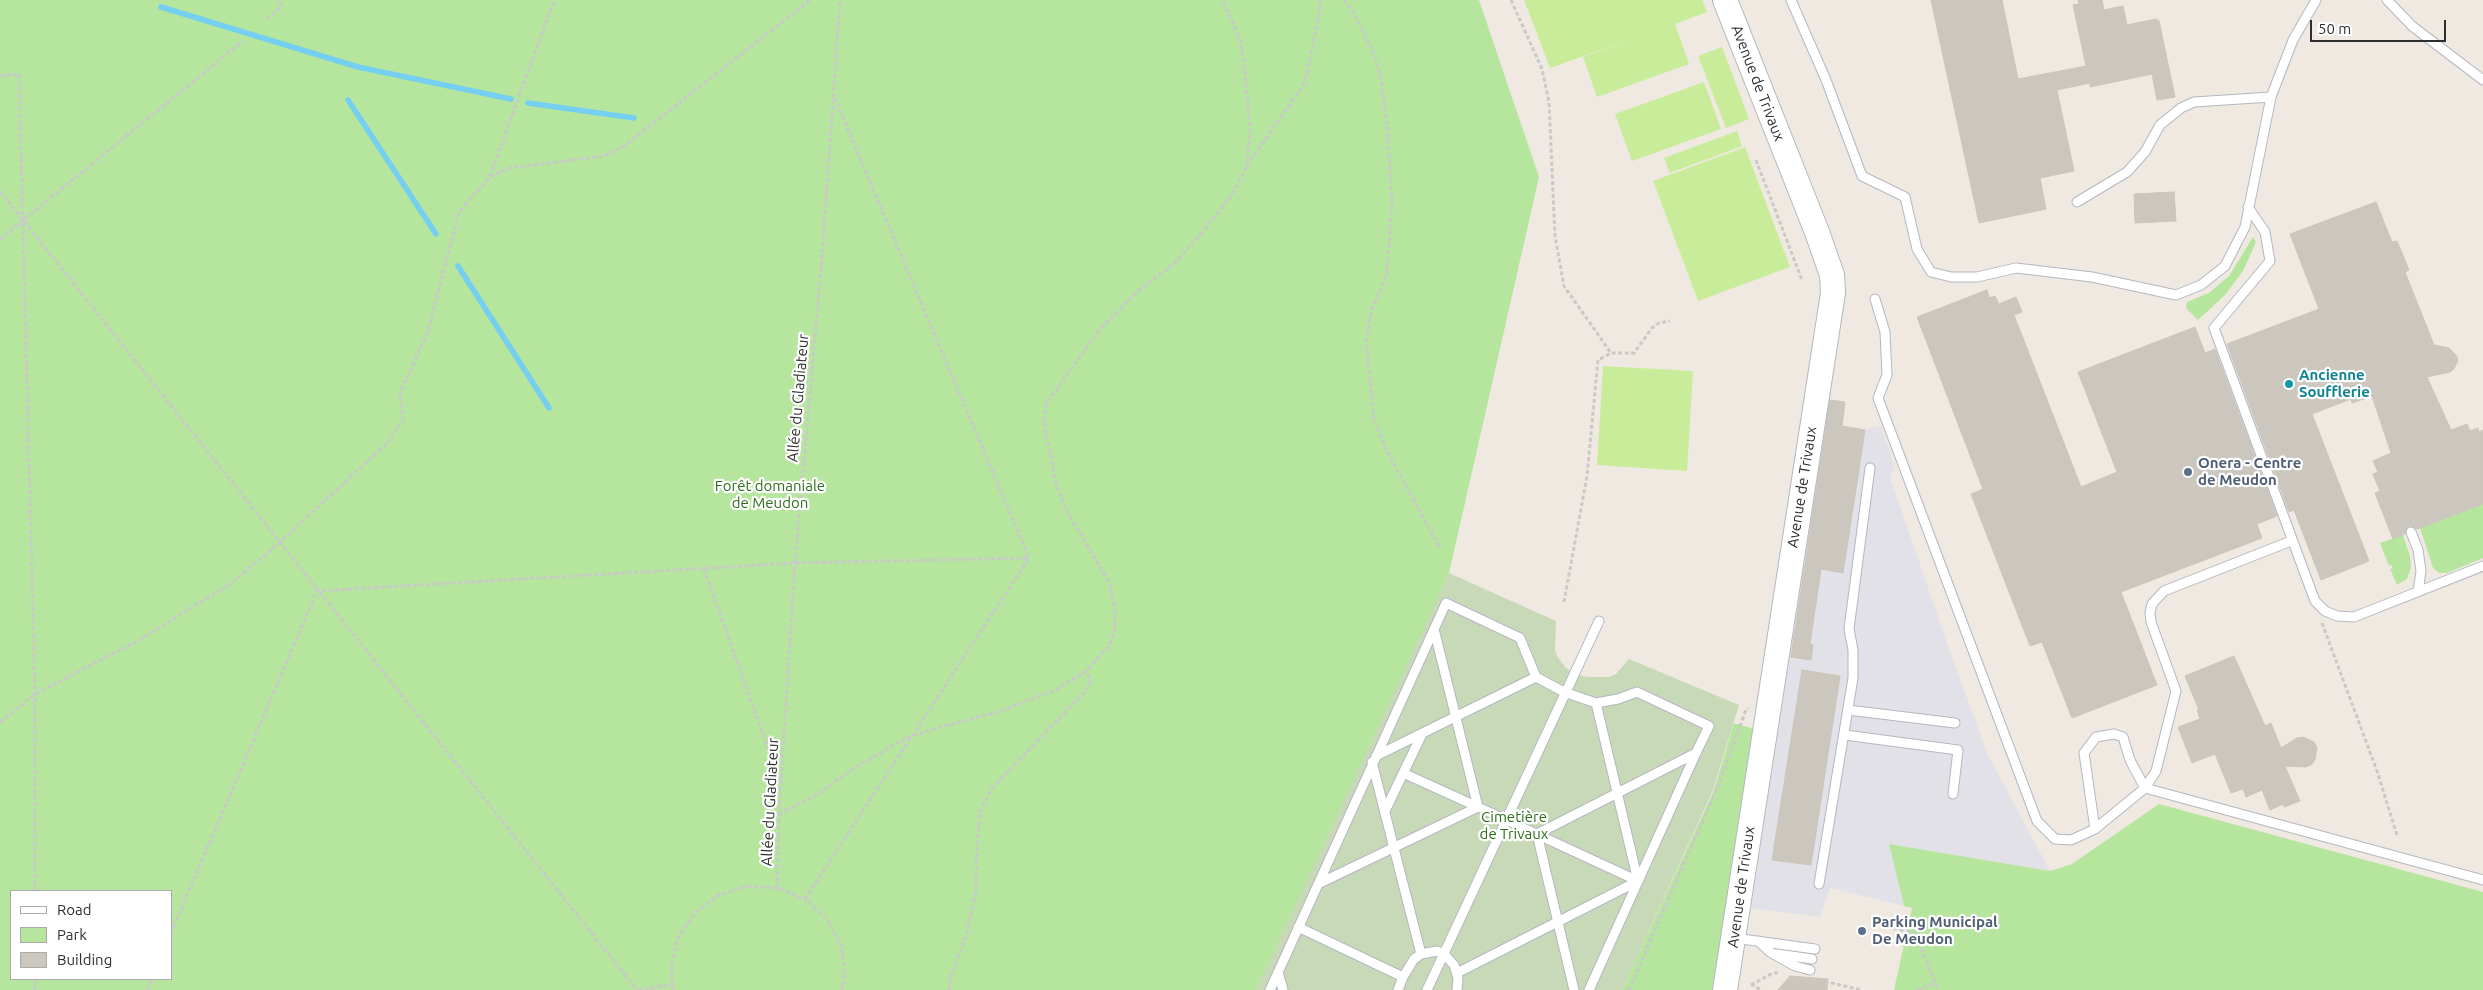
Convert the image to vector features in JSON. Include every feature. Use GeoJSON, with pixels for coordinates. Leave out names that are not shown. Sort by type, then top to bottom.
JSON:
{"type":"FeatureCollection","features":[{"type":"Feature","properties":{"kind":"main road","name":"Avenue de Trivaux"},"geometry":{"type":"LineString","coordinates":[[1725,0],[1832,275],[1833,293],[1725,990]]}},
{"type":"Feature","properties":{"kind":"lane"},"geometry":{"type":"LineString","coordinates":[[1791,0],[1826,80],[1862,176],[1905,197],[1917,249],[1931,272],[1951,277],[1977,277],[2016,268],[2092,277],[2176,295],[2202,285],[2224,266],[2245,227],[2271,97],[2293,40],[2316,0]]}},
{"type":"Feature","properties":{"kind":"lane"},"geometry":{"type":"LineString","coordinates":[[2387,0],[2412,26],[2483,80]]}},
{"type":"Feature","properties":{"kind":"lane"},"geometry":{"type":"LineString","coordinates":[[2077,202],[2127,172],[2145,152],[2160,125],[2181,108],[2194,102],[2271,97]]}},
{"type":"Feature","properties":{"kind":"lane"},"geometry":{"type":"LineString","coordinates":[[2248,207],[2265,232],[2270,261],[2214,328],[2315,601],[2325,611],[2337,616],[2354,617],[2483,566]]}},
{"type":"Feature","properties":{"kind":"lane"},"geometry":{"type":"LineString","coordinates":[[1875,299],[1886,340],[1887,375],[1878,398],[2037,821],[2055,839],[2071,840],[2095,829],[2145,788],[2156,771],[2176,691],[2151,622],[2152,604],[2164,591],[2292,540]]}},
{"type":"Feature","properties":{"kind":"lane"},"geometry":{"type":"LineString","coordinates":[[1819,884],[1853,678],[1853,650],[1849,629],[1870,468]]}},
{"type":"Feature","properties":{"kind":"lane"},"geometry":{"type":"LineString","coordinates":[[2411,532],[2418,550],[2421,571],[2418,592]]}},
{"type":"Feature","properties":{"kind":"lane"},"geometry":{"type":"LineString","coordinates":[[1270,990],[1446,603],[1520,638],[1536,677],[1564,692],[1596,703],[1618,699],[1638,692],[1708,726],[1588,990]]}},
{"type":"Feature","properties":{"kind":"lane"},"geometry":{"type":"LineString","coordinates":[[1427,990],[1564,692],[1599,621]]}},
{"type":"Feature","properties":{"kind":"lane"},"geometry":{"type":"LineString","coordinates":[[1434,629],[1478,807]]}},
{"type":"Feature","properties":{"kind":"lane"},"geometry":{"type":"LineString","coordinates":[[1374,759],[1536,677]]}},
{"type":"Feature","properties":{"kind":"lane"},"geometry":{"type":"LineString","coordinates":[[1596,703],[1638,881]]}},
{"type":"Feature","properties":{"kind":"lane"},"geometry":{"type":"LineString","coordinates":[[1848,710],[1955,723]]}},
{"type":"Feature","properties":{"kind":"lane"},"geometry":{"type":"LineString","coordinates":[[1385,811],[1422,734]]}},
{"type":"Feature","properties":{"kind":"lane"},"geometry":{"type":"LineString","coordinates":[[2095,829],[2084,753],[2096,737],[2114,734],[2123,737],[2130,760],[2145,788],[2483,880]]}},
{"type":"Feature","properties":{"kind":"lane"},"geometry":{"type":"LineString","coordinates":[[1845,735],[1958,750],[1954,794]]}},
{"type":"Feature","properties":{"kind":"lane"},"geometry":{"type":"LineString","coordinates":[[1537,834],[1696,753]]}},
{"type":"Feature","properties":{"kind":"lane"},"geometry":{"type":"LineString","coordinates":[[1374,759],[1394,848],[1422,954]]}},
{"type":"Feature","properties":{"kind":"lane"},"geometry":{"type":"LineString","coordinates":[[1403,773],[1638,881]]}},
{"type":"Feature","properties":{"kind":"lane"},"geometry":{"type":"LineString","coordinates":[[1318,884],[1478,807]]}},
{"type":"Feature","properties":{"kind":"lane"},"geometry":{"type":"LineString","coordinates":[[1537,834],[1574,990]]}},
{"type":"Feature","properties":{"kind":"lane"},"geometry":{"type":"LineString","coordinates":[[1457,973],[1638,881]]}},
{"type":"Feature","properties":{"kind":"lane"},"geometry":{"type":"LineString","coordinates":[[1298,927],[1403,977]]}},
{"type":"Feature","properties":{"kind":"lane"},"geometry":{"type":"LineString","coordinates":[[1734,938],[1815,949]]}},
{"type":"Feature","properties":{"kind":"lane"},"geometry":{"type":"LineString","coordinates":[[1758,941],[1770,952],[1795,966],[1810,970]]}},
{"type":"Feature","properties":{"kind":"lane"},"geometry":{"type":"LineString","coordinates":[[1398,990],[1403,977],[1414,959],[1422,954],[1437,951],[1444,954],[1450,960],[1457,973],[1457,990]]}},
{"type":"Feature","properties":{"kind":"lane"},"geometry":{"type":"LineString","coordinates":[[1770,952],[1812,959]]}},
{"type":"Feature","properties":{"kind":"lane"},"geometry":{"type":"LineString","coordinates":[[1278,972],[1283,990]]}},
{"type":"Feature","properties":{"kind":"path"},"geometry":{"type":"LineString","coordinates":[[267,19],[282,6],[278,0]]}},
{"type":"Feature","properties":{"kind":"path"},"geometry":{"type":"LineString","coordinates":[[0,722],[35,694],[136,642],[232,583],[280,543],[387,443],[403,420],[400,394],[427,334],[459,212],[490,177],[551,8],[556,0]]}},
{"type":"Feature","properties":{"kind":"path"},"geometry":{"type":"LineString","coordinates":[[490,177],[510,168],[604,156],[623,147],[810,0]]}},
{"type":"Feature","properties":{"kind":"path","name":"Allée du Gladiateur"},"geometry":{"type":"LineString","coordinates":[[777,888],[779,814],[795,563],[821,270],[840,0]]}},
{"type":"Feature","properties":{"kind":"path"},"geometry":{"type":"LineString","coordinates":[[1222,0],[1240,38],[1244,60],[1250,130],[1247,166]]}},
{"type":"Feature","properties":{"kind":"path"},"geometry":{"type":"LineString","coordinates":[[779,814],[815,796],[856,767],[911,736],[998,712],[1057,689],[1086,670],[1109,646],[1115,630],[1115,608],[1110,584],[1064,508],[1056,482],[1044,423],[1046,404],[1100,329],[1141,288],[1173,265],[1231,196],[1247,166],[1304,84],[1321,0]]}},
{"type":"Feature","properties":{"kind":"path"},"geometry":{"type":"LineString","coordinates":[[1344,0],[1355,15],[1373,52],[1380,74],[1387,122],[1392,201],[1389,249],[1386,276],[1372,310],[1366,339],[1374,419],[1388,453],[1440,548]]}},
{"type":"Feature","properties":{"kind":"path"},"geometry":{"type":"LineString","coordinates":[[1511,0],[1542,69],[1549,102],[1554,236],[1564,286],[1611,353]]}},
{"type":"Feature","properties":{"kind":"path"},"geometry":{"type":"LineString","coordinates":[[0,239],[243,41]]}},
{"type":"Feature","properties":{"kind":"path"},"geometry":{"type":"LineString","coordinates":[[0,76],[19,74],[35,694],[35,890]]}},
{"type":"Feature","properties":{"kind":"path"},"geometry":{"type":"LineString","coordinates":[[833,94],[1029,558]]}},
{"type":"Feature","properties":{"kind":"path"},"geometry":{"type":"LineString","coordinates":[[1756,160],[1802,280]]}},
{"type":"Feature","properties":{"kind":"path"},"geometry":{"type":"LineString","coordinates":[[0,191],[637,990],[673,984]]}},
{"type":"Feature","properties":{"kind":"path"},"geometry":{"type":"LineString","coordinates":[[1564,602],[1587,476],[1598,360],[1611,353],[1634,354],[1652,328],[1658,323],[1670,321]]}},
{"type":"Feature","properties":{"kind":"path"},"geometry":{"type":"LineString","coordinates":[[317,590],[795,563],[1029,558]]}},
{"type":"Feature","properties":{"kind":"path"},"geometry":{"type":"LineString","coordinates":[[804,899],[1029,558]]}},
{"type":"Feature","properties":{"kind":"path"},"geometry":{"type":"LineString","coordinates":[[704,569],[781,784]]}},
{"type":"Feature","properties":{"kind":"path"},"geometry":{"type":"LineString","coordinates":[[172,931],[317,590]]}},
{"type":"Feature","properties":{"kind":"path"},"geometry":{"type":"LineString","coordinates":[[2325,611],[2321,620],[2377,771],[2397,835]]}},
{"type":"Feature","properties":{"kind":"path"},"geometry":{"type":"LineString","coordinates":[[949,990],[951,977],[967,933],[976,890],[976,846],[980,812],[992,788],[1084,693],[1091,681],[1086,670]]}},
{"type":"Feature","properties":{"kind":"path"},"geometry":{"type":"LineString","coordinates":[[1629,990],[1718,786],[1746,710],[1770,696]]}},
{"type":"Feature","properties":{"kind":"path"},"geometry":{"type":"LineString","coordinates":[[673,990],[671,966],[678,937],[695,913],[719,895],[747,886],[777,888],[804,899],[827,919],[841,945],[845,974],[842,990]]}},
{"type":"Feature","properties":{"kind":"path"},"geometry":{"type":"LineString","coordinates":[[1887,927],[1915,933],[1938,990]]}},
{"type":"Feature","properties":{"kind":"path"},"geometry":{"type":"LineString","coordinates":[[1917,990],[1935,983]]}},
{"type":"Feature","properties":{"kind":"path"},"geometry":{"type":"LineString","coordinates":[[1751,985],[1761,990]]}},
{"type":"Feature","properties":{"kind":"shaded area"},"geometry":{"type":"Polygon","coordinates":[[[1829,400],[1845,402],[1842,426],[1865,430],[1881,426],[1895,468],[1890,477],[1949,649],[1988,755],[2050,871],[1889,844],[1904,906],[1830,888],[1820,917],[1751,908],[1829,400]]]}},
{"type":"Feature","properties":{"kind":"green space","name":"Forêt domaniale de Meudon"},"geometry":{"type":"Polygon","coordinates":[[[0,0],[1479,0],[1539,177],[1449,573],[1343,808],[1256,990],[0,990],[0,0]]]}},
{"type":"Feature","properties":{"kind":"green space"},"geometry":{"type":"Polygon","coordinates":[[[1524,0],[1702,0],[1707,12],[1675,24],[1689,64],[1597,97],[1583,57],[1635,38],[1550,68],[1524,0]]]}},
{"type":"Feature","properties":{"kind":"green space"},"geometry":{"type":"Polygon","coordinates":[[[1722,47],[1749,119],[1726,128],[1698,56],[1722,47]]]}},
{"type":"Feature","properties":{"kind":"green space"},"geometry":{"type":"Polygon","coordinates":[[[1704,82],[1721,129],[1632,161],[1615,114],[1704,82]]]}},
{"type":"Feature","properties":{"kind":"green space"},"geometry":{"type":"Polygon","coordinates":[[[1737,131],[1742,146],[1670,173],[1664,158],[1737,131]]]}},
{"type":"Feature","properties":{"kind":"green space"},"geometry":{"type":"Polygon","coordinates":[[[1745,147],[1790,267],[1698,301],[1653,181],[1745,147]]]}},
{"type":"Feature","properties":{"kind":"green space"},"geometry":{"type":"Polygon","coordinates":[[[2253,237],[2256,242],[2243,271],[2225,295],[2198,320],[2186,308],[2187,302],[2209,293],[2229,276],[2253,237]]]}},
{"type":"Feature","properties":{"kind":"green space"},"geometry":{"type":"Polygon","coordinates":[[[1603,366],[1693,371],[1687,471],[1597,465],[1603,366]]]}},
{"type":"Feature","properties":{"kind":"green space"},"geometry":{"type":"Polygon","coordinates":[[[2483,504],[2483,558],[2447,573],[2439,573],[2433,568],[2420,528],[2483,504]]]}},
{"type":"Feature","properties":{"kind":"green space"},"geometry":{"type":"Polygon","coordinates":[[[2403,535],[2410,556],[2411,567],[2407,579],[2397,585],[2390,569],[2393,568],[2391,565],[2389,566],[2380,543],[2403,535]]]}},
{"type":"Feature","properties":{"kind":"green space","name":"Cimetière de Trivaux"},"geometry":{"type":"Polygon","coordinates":[[[1449,573],[1556,621],[1555,650],[1557,656],[1566,668],[1575,674],[1587,677],[1609,677],[1616,674],[1629,659],[1739,705],[1713,790],[1622,990],[1256,990],[1449,573]]]}},
{"type":"Feature","properties":{"kind":"green space"},"geometry":{"type":"Polygon","coordinates":[[[1734,723],[1758,730],[1714,990],[1622,990],[1714,790],[1734,723]]]}},
{"type":"Feature","properties":{"kind":"green space"},"geometry":{"type":"Polygon","coordinates":[[[2159,804],[2483,892],[2483,990],[1894,990],[1912,908],[1904,906],[1889,844],[2050,871],[2072,864],[2159,804]]]}},
{"type":"Feature","properties":{"kind":"building"},"geometry":{"type":"Polygon","coordinates":[[[1931,0],[2002,0],[2018,79],[2086,66],[2073,5],[2079,4],[2078,0],[2102,0],[2104,10],[2123,6],[2127,25],[2156,19],[2159,21],[2175,97],[2157,100],[2152,74],[2090,87],[2090,83],[2057,90],[2074,171],[2040,178],[2046,209],[1979,223],[1931,0]]]}},
{"type":"Feature","properties":{"kind":"building"},"geometry":{"type":"Polygon","coordinates":[[[2174,192],[2176,221],[2135,223],[2134,194],[2174,192]]]}},
{"type":"Feature","properties":{"kind":"building","name":"Ancienne Soufflerie"},"geometry":{"type":"Polygon","coordinates":[[[2376,202],[2392,242],[2397,241],[2409,270],[2405,272],[2434,345],[2449,348],[2458,360],[2454,369],[2450,372],[2427,377],[2451,430],[2467,424],[2470,431],[2478,428],[2479,432],[2483,430],[2483,504],[2417,529],[2408,526],[2405,534],[2393,539],[2375,493],[2380,491],[2373,474],[2378,472],[2373,461],[2391,453],[2372,396],[2352,403],[2351,399],[2312,414],[2369,561],[2321,580],[2294,510],[2289,512],[2227,344],[2319,309],[2290,234],[2376,202]]]}},
{"type":"Feature","properties":{"kind":"building"},"geometry":{"type":"Polygon","coordinates":[[[1987,290],[1989,298],[1995,296],[1999,304],[2016,297],[2022,312],[2014,315],[2081,487],[2117,472],[2078,372],[2195,327],[2205,353],[2215,349],[2277,516],[2257,524],[2262,538],[2121,592],[2157,685],[2072,718],[2042,642],[2030,646],[1971,494],[1983,489],[1917,317],[1987,290]]]}},
{"type":"Feature","properties":{"kind":"building"},"geometry":{"type":"Polygon","coordinates":[[[1830,400],[1845,402],[1842,426],[1865,430],[1843,573],[1821,569],[1810,644],[1813,645],[1811,660],[1791,657],[1830,400]]]}},
{"type":"Feature","properties":{"kind":"building"},"geometry":{"type":"Polygon","coordinates":[[[2234,656],[2265,726],[2271,723],[2281,748],[2297,738],[2303,737],[2314,742],[2317,748],[2315,760],[2311,765],[2305,767],[2285,766],[2300,801],[2284,807],[2283,804],[2270,810],[2262,790],[2246,797],[2243,789],[2231,793],[2215,754],[2192,763],[2178,727],[2200,719],[2197,710],[2199,710],[2185,676],[2234,656]]]}},
{"type":"Feature","properties":{"kind":"building"},"geometry":{"type":"Polygon","coordinates":[[[1802,670],[1840,676],[1811,865],[1772,860],[1802,670]]]}},
{"type":"Feature","properties":{"kind":"building"},"geometry":{"type":"Polygon","coordinates":[[[1790,976],[1828,979],[1827,990],[1778,990],[1790,976]]]}},
{"type":"Feature","properties":{"kind":"waterway"},"geometry":{"type":"LineString","coordinates":[[161,7],[358,67],[511,99]]}},
{"type":"Feature","properties":{"kind":"waterway"},"geometry":{"type":"LineString","coordinates":[[348,100],[436,234]]}},
{"type":"Feature","properties":{"kind":"waterway"},"geometry":{"type":"LineString","coordinates":[[528,103],[634,118]]}},
{"type":"Feature","properties":{"kind":"waterway"},"geometry":{"type":"LineString","coordinates":[[458,266],[549,408]]}},
{"type":"Feature","properties":{"kind":"place","name":"Ancienne Soufflerie"},"geometry":{"type":"Point","coordinates":[2289,384]}},
{"type":"Feature","properties":{"kind":"place","name":"Onera - Centre de Meudon"},"geometry":{"type":"Point","coordinates":[2188,472]}},
{"type":"Feature","properties":{"kind":"place","name":"Parking Municipal De Meudon"},"geometry":{"type":"Point","coordinates":[1862,931]}}]}
